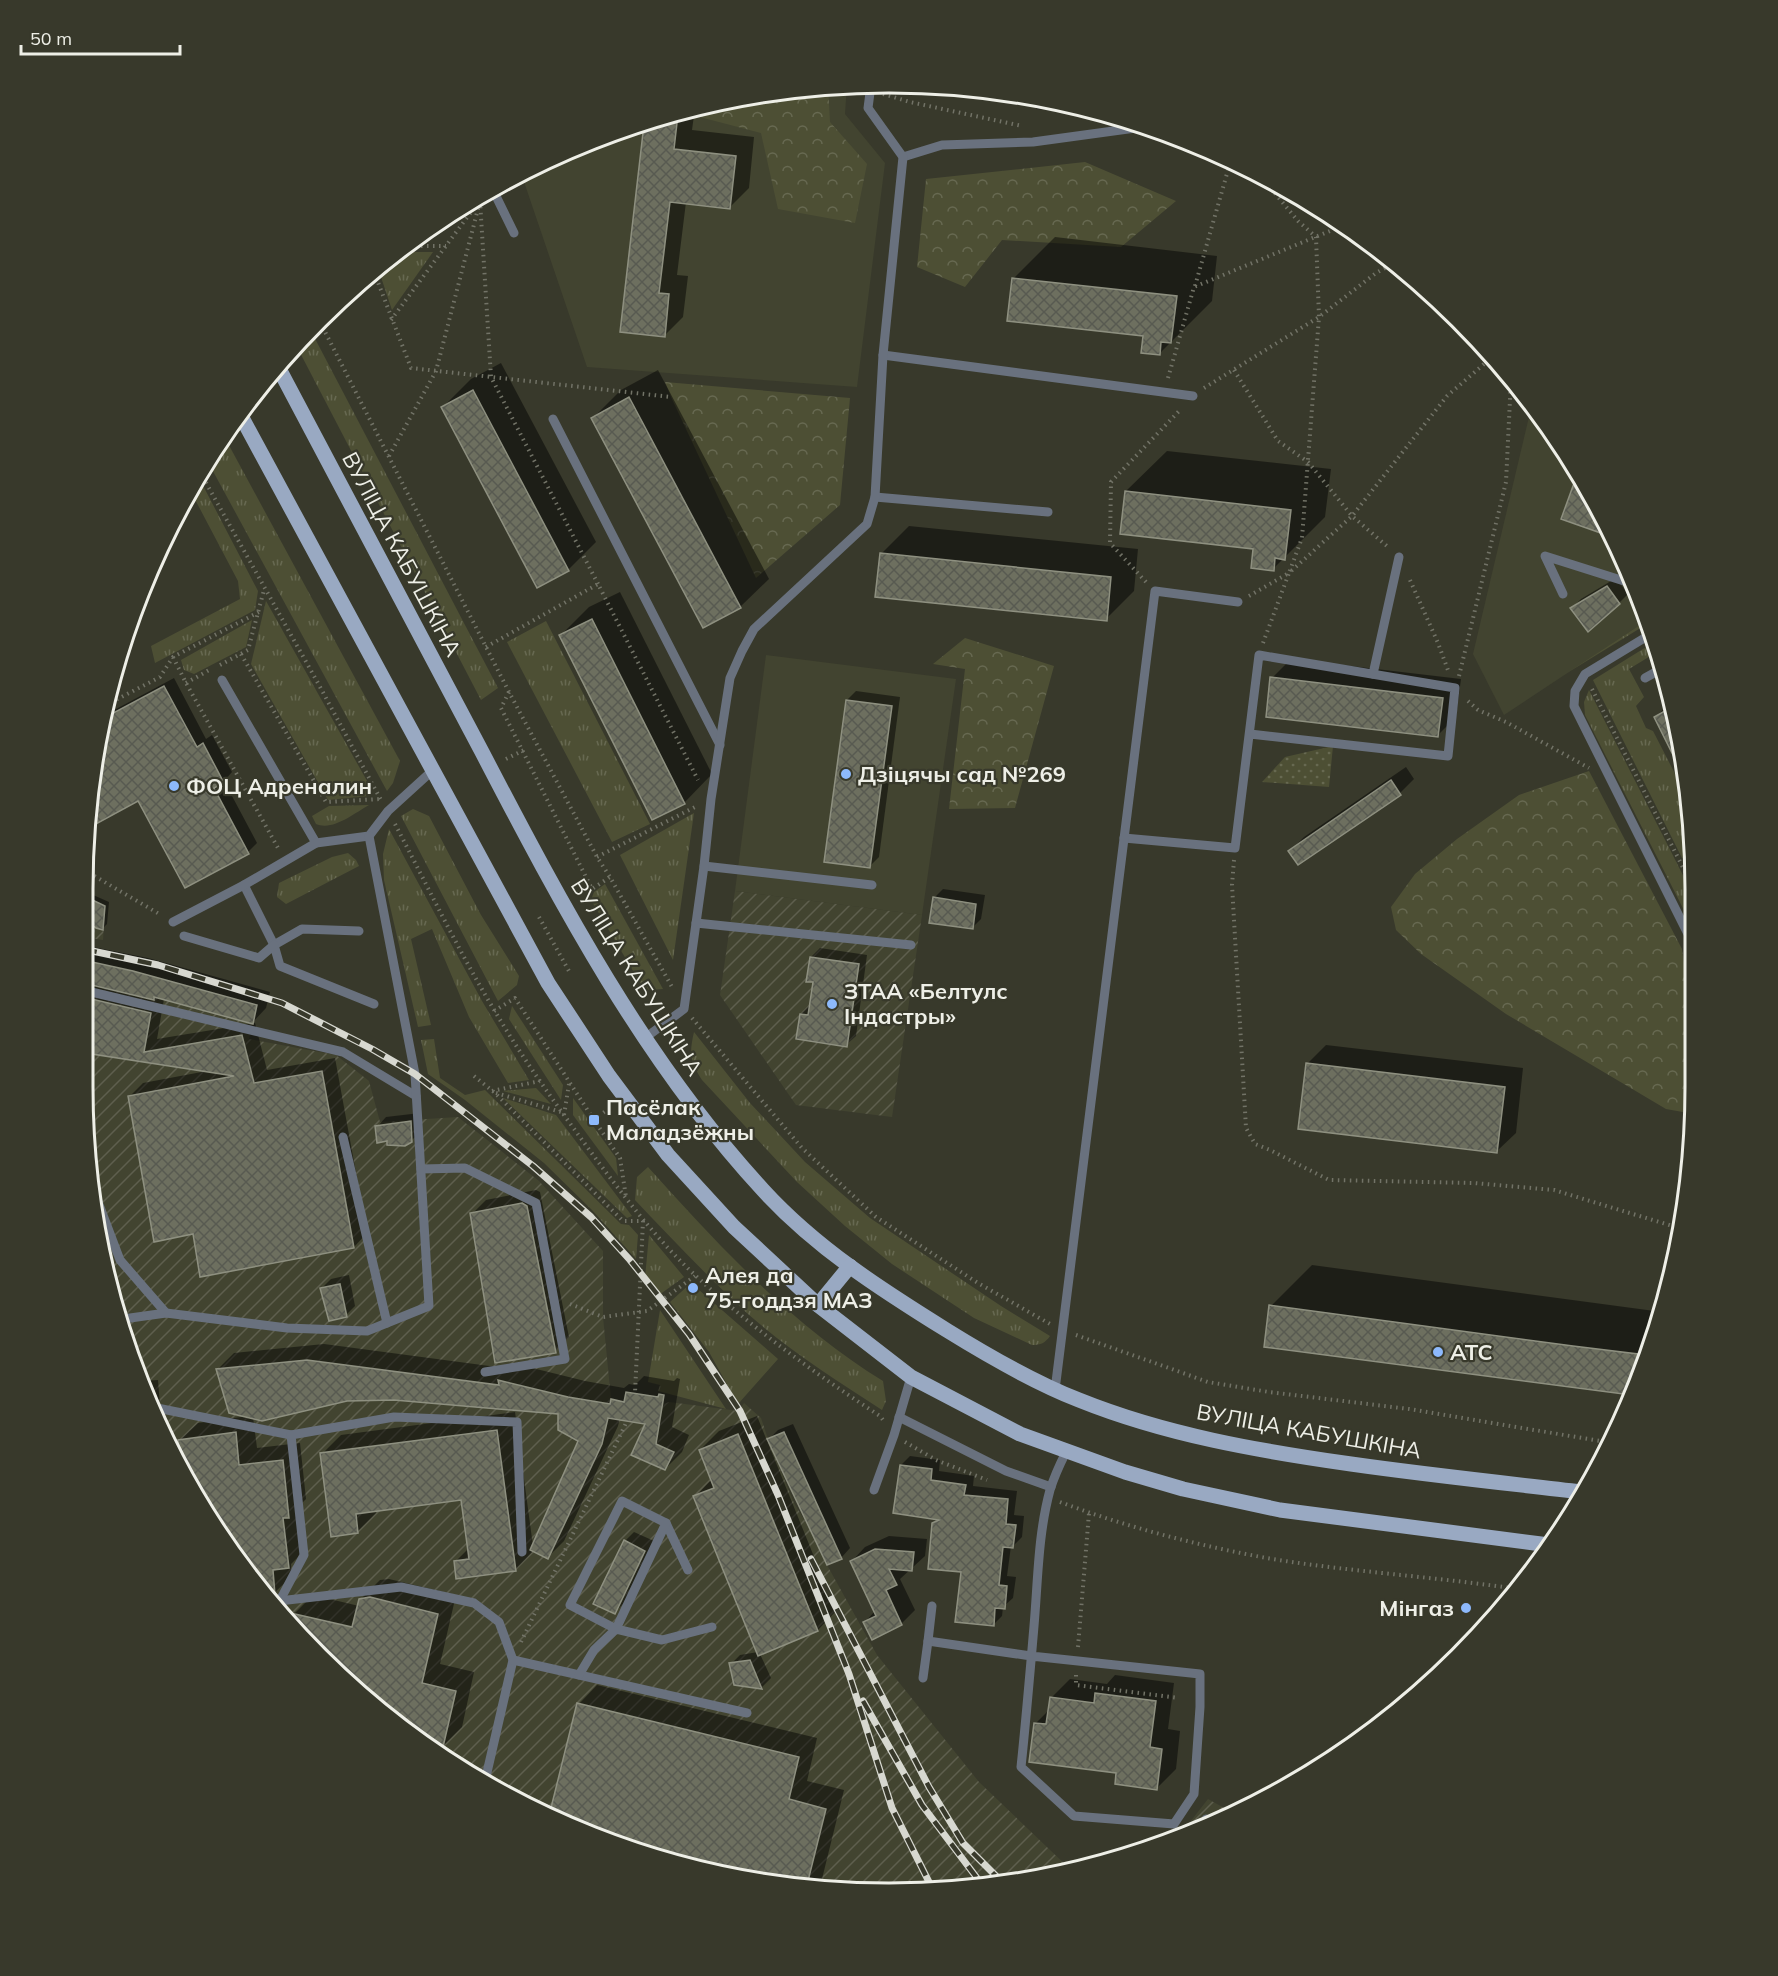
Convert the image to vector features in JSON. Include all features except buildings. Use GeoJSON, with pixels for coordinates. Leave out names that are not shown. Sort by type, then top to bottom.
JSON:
{"type":"FeatureCollection","features":[{"type":"Feature","properties":{"kind":"main road","name":"ВУЛІЦА КАБУШКІНА"},"geometry":{"type":"LineString","coordinates":[[282,375],[562,904],[596,961],[645,1038],[705,1121],[764,1191],[803,1229],[892,1297],[982,1352],[1055,1390],[1117,1414],[1223,1443],[1296,1456],[1574,1491]]}},
{"type":"Feature","properties":{"kind":"main road"},"geometry":{"type":"LineString","coordinates":[[244,422],[548,983],[609,1076],[668,1155],[734,1227],[818,1305],[911,1377],[1020,1434],[1125,1472],[1183,1489],[1280,1510],[1541,1544]]}},
{"type":"Feature","properties":{"kind":"main road"},"geometry":{"type":"LineString","coordinates":[[818,1305],[850,1266]]}},
{"type":"Feature","properties":{"kind":"lane"},"geometry":{"type":"LineString","coordinates":[[645,1038],[684,1009],[711,799],[730,678],[754,629],[867,524],[875,497],[883,356],[903,157],[868,108],[869,94]]}},
{"type":"Feature","properties":{"kind":"lane"},"geometry":{"type":"LineString","coordinates":[[903,157],[942,145],[1033,142],[1126,129]]}},
{"type":"Feature","properties":{"kind":"lane"},"geometry":{"type":"LineString","coordinates":[[496,197],[514,233]]}},
{"type":"Feature","properties":{"kind":"lane"},"geometry":{"type":"LineString","coordinates":[[883,356],[1193,396]]}},
{"type":"Feature","properties":{"kind":"lane"},"geometry":{"type":"LineString","coordinates":[[553,419],[720,745]]}},
{"type":"Feature","properties":{"kind":"lane"},"geometry":{"type":"LineString","coordinates":[[875,497],[1048,512]]}},
{"type":"Feature","properties":{"kind":"lane"},"geometry":{"type":"LineString","coordinates":[[1373,674],[1400,556]]}},
{"type":"Feature","properties":{"kind":"lane"},"geometry":{"type":"LineString","coordinates":[[1563,594],[1545,556],[1622,581]]}},
{"type":"Feature","properties":{"kind":"lane"},"geometry":{"type":"LineString","coordinates":[[1055,1390],[1155,591],[1238,602]]}},
{"type":"Feature","properties":{"kind":"lane"},"geometry":{"type":"LineString","coordinates":[[1644,638],[1585,674],[1575,691],[1574,706],[1685,928]]}},
{"type":"Feature","properties":{"kind":"lane"},"geometry":{"type":"LineString","coordinates":[[1124,838],[1235,849],[1259,655],[1455,688],[1448,756],[1250,734]]}},
{"type":"Feature","properties":{"kind":"lane"},"geometry":{"type":"LineString","coordinates":[[1645,678],[1655,673]]}},
{"type":"Feature","properties":{"kind":"lane"},"geometry":{"type":"LineString","coordinates":[[222,680],[316,843]]}},
{"type":"Feature","properties":{"kind":"lane"},"geometry":{"type":"LineString","coordinates":[[173,922],[244,885],[316,843],[369,836],[388,811],[433,770]]}},
{"type":"Feature","properties":{"kind":"lane"},"geometry":{"type":"LineString","coordinates":[[128,1318],[166,1313],[298,1328],[367,1331],[429,1306],[415,1074],[369,836]]}},
{"type":"Feature","properties":{"kind":"lane"},"geometry":{"type":"LineString","coordinates":[[704,866],[872,885]]}},
{"type":"Feature","properties":{"kind":"lane"},"geometry":{"type":"LineString","coordinates":[[244,885],[274,945],[280,966],[374,1004]]}},
{"type":"Feature","properties":{"kind":"lane"},"geometry":{"type":"LineString","coordinates":[[696,923],[911,945]]}},
{"type":"Feature","properties":{"kind":"lane"},"geometry":{"type":"LineString","coordinates":[[184,936],[259,958],[274,945],[302,929],[359,931]]}},
{"type":"Feature","properties":{"kind":"lane"},"geometry":{"type":"LineString","coordinates":[[93,992],[343,1052],[416,1096]]}},
{"type":"Feature","properties":{"kind":"lane"},"geometry":{"type":"LineString","coordinates":[[343,1137],[387,1323]]}},
{"type":"Feature","properties":{"kind":"lane"},"geometry":{"type":"LineString","coordinates":[[421,1169],[465,1168],[536,1203],[565,1359],[485,1372]]}},
{"type":"Feature","properties":{"kind":"lane"},"geometry":{"type":"LineString","coordinates":[[104,1219],[120,1260],[166,1313]]}},
{"type":"Feature","properties":{"kind":"lane"},"geometry":{"type":"LineString","coordinates":[[874,1490],[911,1377]]}},
{"type":"Feature","properties":{"kind":"lane"},"geometry":{"type":"LineString","coordinates":[[162,1409],[291,1435],[394,1416],[517,1422],[522,1552]]}},
{"type":"Feature","properties":{"kind":"lane"},"geometry":{"type":"LineString","coordinates":[[898,1417],[1006,1471],[1051,1487]]}},
{"type":"Feature","properties":{"kind":"lane"},"geometry":{"type":"LineString","coordinates":[[280,1599],[303,1555],[291,1435]]}},
{"type":"Feature","properties":{"kind":"lane"},"geometry":{"type":"LineString","coordinates":[[928,1641],[1031,1656],[1200,1674],[1194,1794],[1174,1824],[1074,1816],[1021,1767],[1031,1656],[1041,1535],[1051,1487],[1066,1452]]}},
{"type":"Feature","properties":{"kind":"lane"},"geometry":{"type":"LineString","coordinates":[[688,1570],[666,1523],[622,1501],[570,1605],[616,1629],[662,1640],[712,1627]]}},
{"type":"Feature","properties":{"kind":"lane"},"geometry":{"type":"LineString","coordinates":[[579,1675],[594,1650],[616,1629],[666,1523]]}},
{"type":"Feature","properties":{"kind":"lane"},"geometry":{"type":"LineString","coordinates":[[284,1603],[401,1587],[474,1603],[499,1622],[513,1660],[487,1773]]}},
{"type":"Feature","properties":{"kind":"lane"},"geometry":{"type":"LineString","coordinates":[[923,1677],[932,1606]]}},
{"type":"Feature","properties":{"kind":"lane"},"geometry":{"type":"LineString","coordinates":[[513,1660],[747,1713]]}},
{"type":"Feature","properties":{"kind":"path"},"geometry":{"type":"LineString","coordinates":[[885,93],[910,102],[1028,126]]}},
{"type":"Feature","properties":{"kind":"path"},"geometry":{"type":"LineString","coordinates":[[1163,393],[1228,169]]}},
{"type":"Feature","properties":{"kind":"path"},"geometry":{"type":"LineString","coordinates":[[1259,655],[1302,538],[1318,317],[1316,237],[1298,221],[1275,194]]}},
{"type":"Feature","properties":{"kind":"path"},"geometry":{"type":"LineString","coordinates":[[479,207],[491,377],[703,789],[711,799],[597,857]]}},
{"type":"Feature","properties":{"kind":"path"},"geometry":{"type":"LineString","coordinates":[[389,457],[436,371],[477,209]]}},
{"type":"Feature","properties":{"kind":"path"},"geometry":{"type":"LineString","coordinates":[[391,320],[470,213]]}},
{"type":"Feature","properties":{"kind":"path"},"geometry":{"type":"LineString","coordinates":[[1194,286],[1334,229]]}},
{"type":"Feature","properties":{"kind":"path"},"geometry":{"type":"LineString","coordinates":[[420,246],[446,246]]}},
{"type":"Feature","properties":{"kind":"path"},"geometry":{"type":"LineString","coordinates":[[1155,591],[1110,543],[1111,482],[1193,396],[1318,317],[1386,267]]}},
{"type":"Feature","properties":{"kind":"path"},"geometry":{"type":"LineString","coordinates":[[377,280],[411,368],[670,397]]}},
{"type":"Feature","properties":{"kind":"path"},"geometry":{"type":"LineString","coordinates":[[1238,602],[1289,573],[1352,516],[1448,396],[1486,363]]}},
{"type":"Feature","properties":{"kind":"path"},"geometry":{"type":"LineString","coordinates":[[1234,370],[1278,441],[1308,462],[1352,516],[1400,556],[1455,688],[1478,710],[1506,722],[1609,778]]}},
{"type":"Feature","properties":{"kind":"path"},"geometry":{"type":"LineString","coordinates":[[1455,688],[1506,482],[1510,392]]}},
{"type":"Feature","properties":{"kind":"path"},"geometry":{"type":"LineString","coordinates":[[486,647],[598,585]]}},
{"type":"Feature","properties":{"kind":"path"},"geometry":{"type":"LineString","coordinates":[[186,682],[248,651],[264,589]]}},
{"type":"Feature","properties":{"kind":"path"},"geometry":{"type":"LineString","coordinates":[[116,700],[159,677],[173,657],[259,612]]}},
{"type":"Feature","properties":{"kind":"path"},"geometry":{"type":"LineString","coordinates":[[241,654],[326,802],[380,799]]}},
{"type":"Feature","properties":{"kind":"path"},"geometry":{"type":"LineString","coordinates":[[173,657],[285,860]]}},
{"type":"Feature","properties":{"kind":"path"},"geometry":{"type":"LineString","coordinates":[[1585,674],[1684,870]]}},
{"type":"Feature","properties":{"kind":"path"},"geometry":{"type":"LineString","coordinates":[[509,692],[501,708],[592,889],[610,876]]}},
{"type":"Feature","properties":{"kind":"path"},"geometry":{"type":"LineString","coordinates":[[1235,849],[1232,885],[1246,1128],[1255,1144],[1329,1180],[1474,1183],[1554,1190],[1673,1225]]}},
{"type":"Feature","properties":{"kind":"path"},"geometry":{"type":"LineString","coordinates":[[94,876],[173,922]]}},
{"type":"Feature","properties":{"kind":"path"},"geometry":{"type":"LineString","coordinates":[[539,917],[570,973]]}},
{"type":"Feature","properties":{"kind":"path"},"geometry":{"type":"LineString","coordinates":[[494,1011],[515,998],[620,1158],[626,1198]]}},
{"type":"Feature","properties":{"kind":"path"},"geometry":{"type":"LineString","coordinates":[[474,1076],[494,1092],[623,1221],[643,1221],[635,1393]]}},
{"type":"Feature","properties":{"kind":"path"},"geometry":{"type":"LineString","coordinates":[[494,1092],[540,1081]]}},
{"type":"Feature","properties":{"kind":"path"},"geometry":{"type":"LineString","coordinates":[[494,1092],[563,1114],[570,1083]]}},
{"type":"Feature","properties":{"kind":"path"},"geometry":{"type":"LineString","coordinates":[[554,1297],[603,1317],[647,1311],[695,1276]]}},
{"type":"Feature","properties":{"kind":"path"},"geometry":{"type":"LineString","coordinates":[[1208,1382],[1409,1409],[1602,1441]]}},
{"type":"Feature","properties":{"kind":"path"},"geometry":{"type":"LineString","coordinates":[[513,1660],[627,1421]]}},
{"type":"Feature","properties":{"kind":"path"},"geometry":{"type":"LineString","coordinates":[[1089,1513],[1076,1685],[1179,1698]]}},
{"type":"Feature","properties":{"kind":"shaded area"},"geometry":{"type":"Polygon","coordinates":[[[846,95],[845,114],[885,163],[857,387],[587,367],[524,182],[584,154],[633,135],[683,120],[734,108],[785,100],[846,95]]]}},
{"type":"Feature","properties":{"kind":"shaded area"},"geometry":{"type":"Polygon","coordinates":[[[1529,416],[1578,491],[1603,537],[1640,625],[1504,715],[1473,654],[1529,416]]]}},
{"type":"Feature","properties":{"kind":"shaded area","name":"Дзіцячы сад №269"},"geometry":{"type":"Polygon","coordinates":[[[766,655],[956,679],[922,915],[735,891],[766,655]]]}},
{"type":"Feature","properties":{"kind":"shaded area"},"geometry":{"type":"Polygon","coordinates":[[[735,891],[922,915],[892,1117],[796,1105],[720,995],[735,891]]]}},
{"type":"Feature","properties":{"kind":"shaded area"},"geometry":{"type":"Polygon","coordinates":[[[93,900],[105,906],[103,940],[93,938],[93,900]]]}},
{"type":"Feature","properties":{"kind":"shaded area"},"geometry":{"type":"Polygon","coordinates":[[[93,962],[257,1005],[249,1039],[336,1055],[369,1081],[380,1122],[458,1117],[539,1181],[603,1251],[603,1317],[611,1399],[624,1402],[626,1392],[664,1398],[663,1404],[669,1402],[739,1411],[744,1403],[761,1418],[794,1503],[877,1655],[979,1782],[1064,1863],[993,1876],[889,1883],[785,1876],[734,1868],[633,1841],[537,1801],[447,1749],[404,1719],[326,1650],[257,1572],[227,1529],[175,1439],[135,1343],[108,1242],[100,1191],[93,1087],[93,962]]]}},
{"type":"Feature","properties":{"kind":"shaded area"},"geometry":{"type":"Polygon","coordinates":[[[1208,1799],[1225,1808],[1194,1822],[1188,1824],[1208,1799]]]}},
{"type":"Feature","properties":{"kind":"green space"},"geometry":{"type":"Polygon","coordinates":[[[829,96],[830,122],[867,164],[855,223],[778,209],[761,133],[698,116],[734,108],[829,96]]]}},
{"type":"Feature","properties":{"kind":"green space"},"geometry":{"type":"Polygon","coordinates":[[[1085,162],[1176,201],[1121,247],[1002,240],[965,287],[917,267],[926,179],[1085,162]]]}},
{"type":"Feature","properties":{"kind":"green space"},"geometry":{"type":"Polygon","coordinates":[[[411,252],[433,252],[392,310],[381,277],[411,252]]]}},
{"type":"Feature","properties":{"kind":"green space"},"geometry":{"type":"Polygon","coordinates":[[[315,338],[498,688],[481,700],[301,354],[315,338]]]}},
{"type":"Feature","properties":{"kind":"green space"},"geometry":{"type":"Polygon","coordinates":[[[665,382],[850,398],[840,505],[756,578],[671,397],[665,382]]]}},
{"type":"Feature","properties":{"kind":"green space"},"geometry":{"type":"Polygon","coordinates":[[[229,445],[400,761],[393,783],[387,791],[213,470],[229,445]]]}},
{"type":"Feature","properties":{"kind":"green space"},"geometry":{"type":"Polygon","coordinates":[[[203,486],[258,591],[255,610],[155,663],[151,646],[240,599],[238,581],[195,500],[203,486]]]}},
{"type":"Feature","properties":{"kind":"green space"},"geometry":{"type":"Polygon","coordinates":[[[266,601],[371,788],[369,796],[328,800],[251,664],[266,601]]]}},
{"type":"Feature","properties":{"kind":"green space"},"geometry":{"type":"Polygon","coordinates":[[[252,620],[246,647],[194,674],[184,670],[181,660],[252,620]]]}},
{"type":"Feature","properties":{"kind":"green space"},"geometry":{"type":"Polygon","coordinates":[[[546,621],[650,824],[612,842],[507,642],[546,621]]]}},
{"type":"Feature","properties":{"kind":"green space"},"geometry":{"type":"Polygon","coordinates":[[[1640,625],[1641,628],[1567,673],[1640,625]]]}},
{"type":"Feature","properties":{"kind":"green space"},"geometry":{"type":"Polygon","coordinates":[[[965,638],[1054,666],[1015,808],[949,809],[965,669],[933,664],[965,638]]]}},
{"type":"Feature","properties":{"kind":"green space"},"geometry":{"type":"Polygon","coordinates":[[[1647,646],[1650,656],[1629,669],[1644,697],[1636,706],[1646,728],[1653,731],[1677,777],[1684,859],[1682,858],[1593,680],[1647,646]]]}},
{"type":"Feature","properties":{"kind":"green space"},"geometry":{"type":"Polygon","coordinates":[[[1589,690],[1685,878],[1685,912],[1585,715],[1584,702],[1589,690]]]}},
{"type":"Feature","properties":{"kind":"green space"},"geometry":{"type":"Polygon","coordinates":[[[1333,746],[1329,787],[1262,782],[1285,757],[1333,746]]]}},
{"type":"Feature","properties":{"kind":"green space"},"geometry":{"type":"Polygon","coordinates":[[[1589,771],[1682,949],[1685,971],[1684,1112],[1666,1109],[1506,1014],[1421,954],[1396,930],[1391,907],[1415,874],[1457,839],[1519,795],[1589,771]]]}},
{"type":"Feature","properties":{"kind":"green space"},"geometry":{"type":"Polygon","coordinates":[[[369,805],[329,825],[316,824],[312,816],[329,806],[369,805]]]}},
{"type":"Feature","properties":{"kind":"green space"},"geometry":{"type":"Polygon","coordinates":[[[413,809],[429,816],[481,915],[519,976],[517,985],[498,1001],[401,816],[413,809]]]}},
{"type":"Feature","properties":{"kind":"green space"},"geometry":{"type":"Polygon","coordinates":[[[694,813],[673,960],[620,855],[694,813]]]}},
{"type":"Feature","properties":{"kind":"green space"},"geometry":{"type":"Polygon","coordinates":[[[389,829],[482,1001],[529,1080],[508,1083],[469,1017],[432,929],[411,939],[431,1025],[418,1027],[384,880],[383,854],[389,829]]]}},
{"type":"Feature","properties":{"kind":"green space"},"geometry":{"type":"Polygon","coordinates":[[[348,853],[359,866],[286,904],[277,897],[279,883],[332,857],[348,853]]]}},
{"type":"Feature","properties":{"kind":"green space"},"geometry":{"type":"Polygon","coordinates":[[[605,884],[663,989],[649,990],[642,986],[591,900],[594,892],[605,884]]]}},
{"type":"Feature","properties":{"kind":"green space"},"geometry":{"type":"Polygon","coordinates":[[[512,1006],[563,1085],[561,1100],[509,1019],[512,1006]]]}},
{"type":"Feature","properties":{"kind":"green space"},"geometry":{"type":"Polygon","coordinates":[[[694,1032],[750,1103],[805,1162],[870,1218],[1050,1336],[1038,1345],[1032,1345],[974,1318],[892,1264],[845,1226],[797,1182],[702,1080],[692,1057],[691,1046],[694,1032]]]}},
{"type":"Feature","properties":{"kind":"green space"},"geometry":{"type":"Polygon","coordinates":[[[434,1039],[440,1078],[465,1095],[485,1090],[621,1224],[629,1225],[638,1235],[636,1259],[592,1210],[544,1163],[465,1100],[428,1074],[421,1040],[434,1039]]]}},
{"type":"Feature","properties":{"kind":"green space"},"geometry":{"type":"Polygon","coordinates":[[[536,1088],[551,1104],[503,1091],[536,1088]]]}},
{"type":"Feature","properties":{"kind":"green space"},"geometry":{"type":"Polygon","coordinates":[[[503,1098],[556,1115],[632,1216],[627,1218],[503,1098]]]}},
{"type":"Feature","properties":{"kind":"green space"},"geometry":{"type":"Polygon","coordinates":[[[573,1098],[616,1158],[618,1176],[573,1115],[573,1098]]]}},
{"type":"Feature","properties":{"kind":"green space"},"geometry":{"type":"Polygon","coordinates":[[[648,1167],[730,1255],[787,1310],[850,1359],[883,1381],[886,1401],[882,1410],[780,1340],[748,1314],[677,1244],[635,1200],[637,1177],[648,1167]]]}},
{"type":"Feature","properties":{"kind":"green space"},"geometry":{"type":"Polygon","coordinates":[[[649,1235],[684,1277],[659,1295],[645,1278],[649,1235]]]}},
{"type":"Feature","properties":{"kind":"green space"},"geometry":{"type":"Polygon","coordinates":[[[691,1283],[778,1359],[738,1404],[709,1352],[670,1302],[691,1283]]]}},
{"type":"Feature","properties":{"kind":"green space"},"geometry":{"type":"Polygon","coordinates":[[[660,1310],[726,1409],[658,1391],[660,1385],[648,1382],[660,1310]]]}},
{"type":"Feature","properties":{"kind":"railway"},"geometry":{"type":"LineString","coordinates":[[93,951],[158,965],[282,1003],[372,1049],[415,1074],[533,1166],[591,1217],[630,1260],[689,1334],[740,1411],[778,1495],[849,1674],[892,1808],[929,1881]]}},
{"type":"Feature","properties":{"kind":"railway"},"geometry":{"type":"LineString","coordinates":[[811,1559],[929,1787],[963,1843],[996,1876]]}},
{"type":"Feature","properties":{"kind":"railway"},"geometry":{"type":"LineString","coordinates":[[863,1701],[922,1805],[977,1878]]}},
{"type":"Feature","properties":{"kind":"place","name":"Дзіцячы сад №269"},"geometry":{"type":"Point","coordinates":[846,774]}},
{"type":"Feature","properties":{"kind":"place","name":"ФОЦ Адреналин"},"geometry":{"type":"Point","coordinates":[174,786]}},
{"type":"Feature","properties":{"kind":"place","name":"ЗТАА «Белтулс Iндастры»"},"geometry":{"type":"Point","coordinates":[832,1004]}},
{"type":"Feature","properties":{"kind":"place","name":"Пасёлак Маладзёжны"},"geometry":{"type":"Point","coordinates":[594,1120]}},
{"type":"Feature","properties":{"kind":"place","name":"Алея да 75-годдзя МАЗ"},"geometry":{"type":"Point","coordinates":[693,1288]}},
{"type":"Feature","properties":{"kind":"place","name":"АТС"},"geometry":{"type":"Point","coordinates":[1438,1352]}},
{"type":"Feature","properties":{"kind":"place","name":"Мінгаз"},"geometry":{"type":"Point","coordinates":[1466,1608]}}]}
